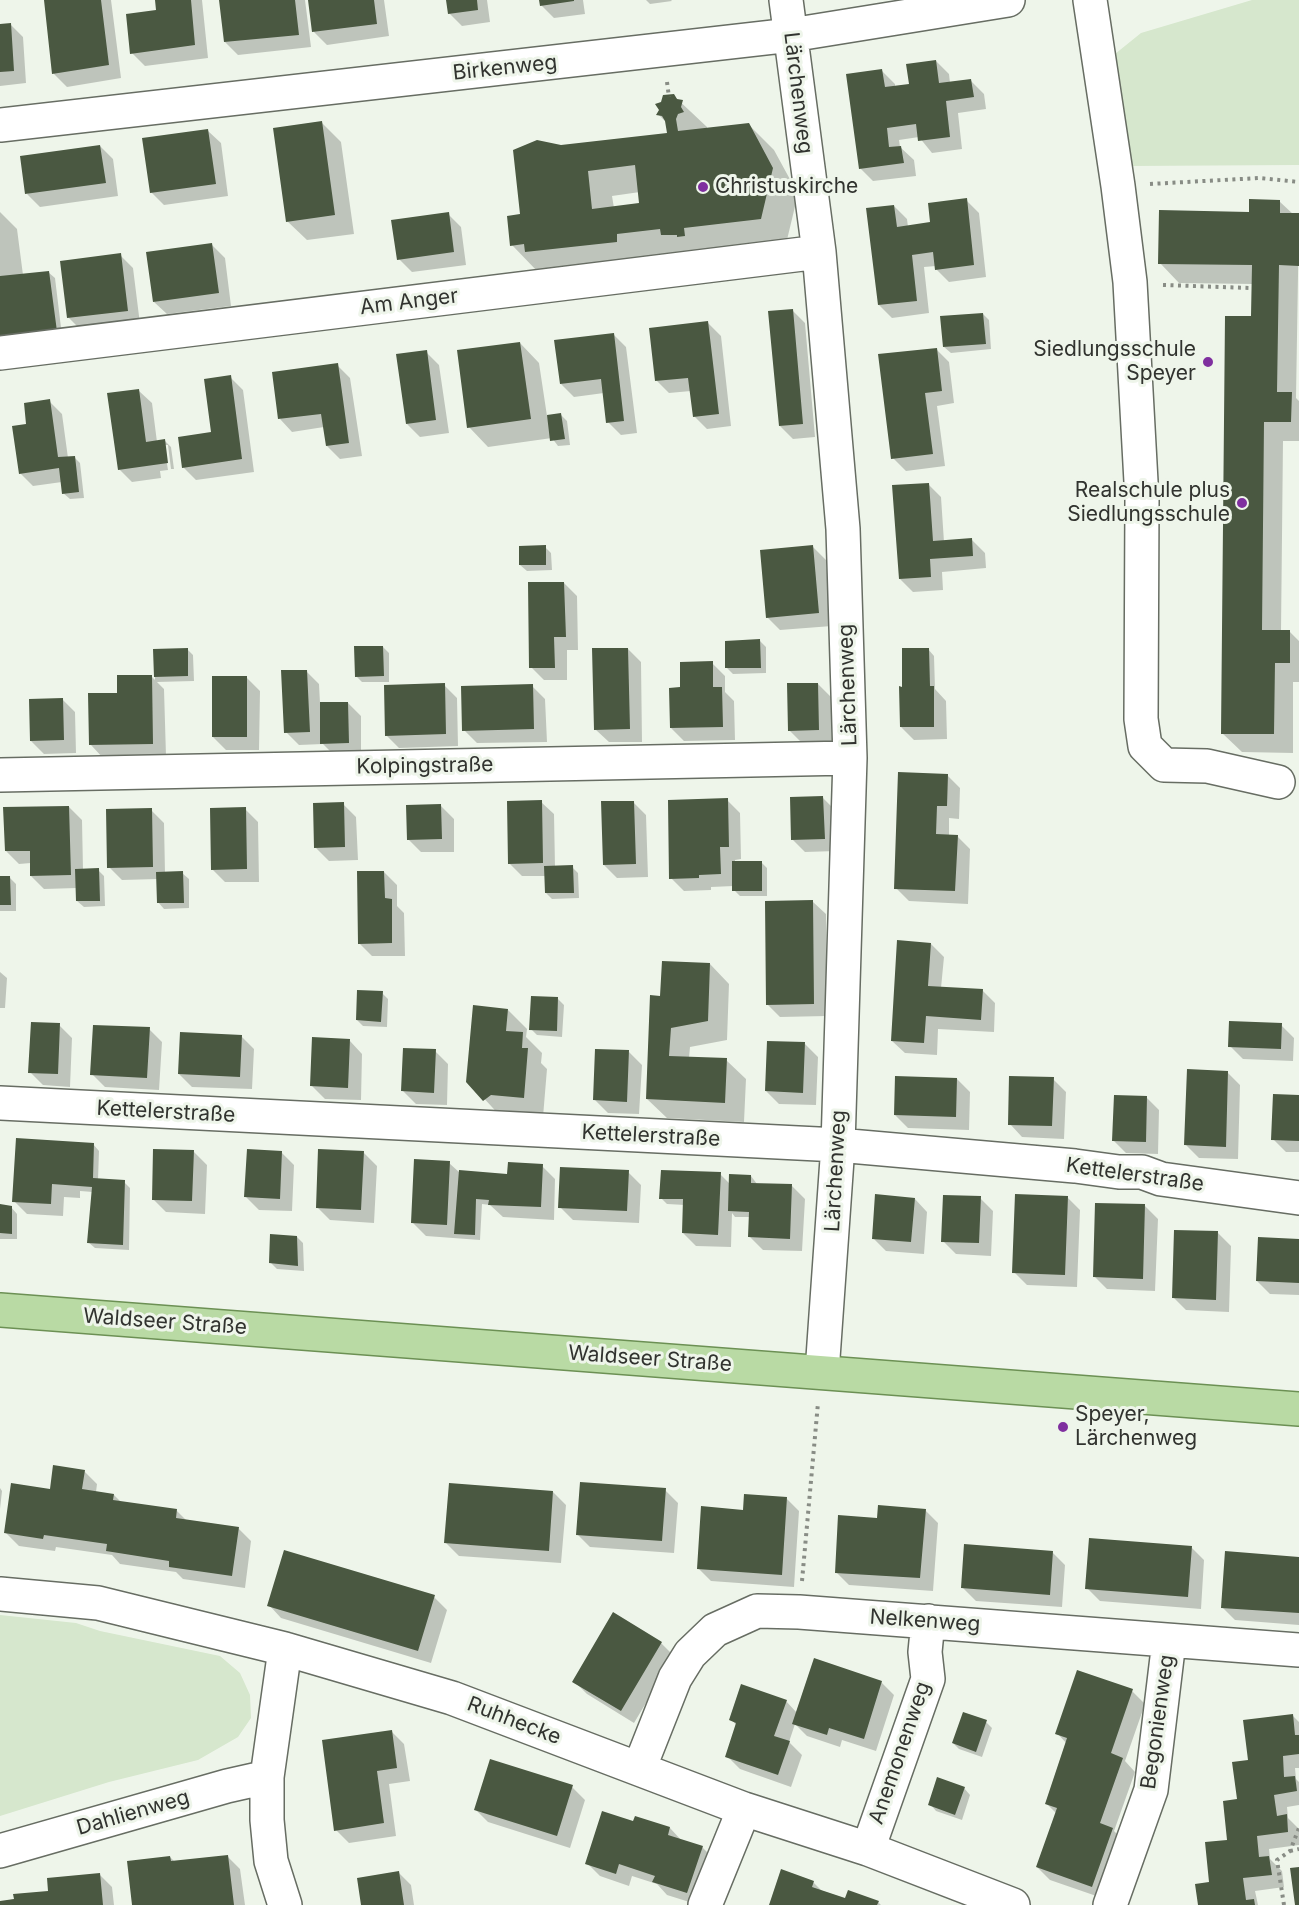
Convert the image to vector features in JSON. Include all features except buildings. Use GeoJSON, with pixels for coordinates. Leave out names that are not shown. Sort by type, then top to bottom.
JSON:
{"type":"FeatureCollection","features":[{"type":"Feature","properties":{"kind":"main road","name":"Waldseer Straße"},"geometry":{"type":"LineString","coordinates":[[0,1310],[820,1385],[1299,1409]]}},
{"type":"Feature","properties":{"kind":"street","name":"Lärchenweg"},"geometry":{"type":"LineString","coordinates":[[786,0],[819,252],[843,529],[850,758],[838,1145],[820,1385]]}},
{"type":"Feature","properties":{"kind":"street","name":"Birkenweg"},"geometry":{"type":"LineString","coordinates":[[0,125],[791,35],[1008,0]]}},
{"type":"Feature","properties":{"kind":"street"},"geometry":{"type":"LineString","coordinates":[[1090,0],[1130,282],[1142,500],[1141,719],[1145,746],[1164,765],[1207,766],[1278,782]]}},
{"type":"Feature","properties":{"kind":"street","name":"Am Anger"},"geometry":{"type":"LineString","coordinates":[[0,353],[819,252]]}},
{"type":"Feature","properties":{"kind":"street","name":"Kolpingstraße"},"geometry":{"type":"LineString","coordinates":[[0,775],[850,758]]}},
{"type":"Feature","properties":{"kind":"street","name":"Kettelerstraße"},"geometry":{"type":"LineString","coordinates":[[0,1103],[838,1145],[1119,1172],[1142,1172],[1161,1179],[1299,1198]]}},
{"type":"Feature","properties":{"kind":"street","name":"Ruhhecke"},"geometry":{"type":"LineString","coordinates":[[0,1594],[98,1603],[285,1649],[452,1698],[744,1809],[868,1849],[1013,1905]]}},
{"type":"Feature","properties":{"kind":"street","name":"Nelkenweg"},"geometry":{"type":"LineString","coordinates":[[639,1769],[675,1678],[690,1654],[715,1630],[757,1611],[928,1621],[1299,1650]]}},
{"type":"Feature","properties":{"kind":"street","name":"Anemonenweg"},"geometry":{"type":"LineString","coordinates":[[868,1849],[928,1679],[925,1652],[928,1621]]}},
{"type":"Feature","properties":{"kind":"street","name":"Begonienweg"},"geometry":{"type":"LineString","coordinates":[[1110,1905],[1151,1790],[1169,1641]]}},
{"type":"Feature","properties":{"kind":"street"},"geometry":{"type":"LineString","coordinates":[[285,1649],[267,1777],[267,1820],[271,1861],[285,1905]]}},
{"type":"Feature","properties":{"kind":"street","name":"Dahlienweg"},"geometry":{"type":"LineString","coordinates":[[0,1851],[227,1786],[267,1777]]}},
{"type":"Feature","properties":{"kind":"street"},"geometry":{"type":"LineString","coordinates":[[705,1905],[744,1809]]}},
{"type":"Feature","properties":{"kind":"path"},"geometry":{"type":"LineString","coordinates":[[1118,186],[1259,178],[1299,182]]}},
{"type":"Feature","properties":{"kind":"path"},"geometry":{"type":"LineString","coordinates":[[1130,282],[1251,288]]}},
{"type":"Feature","properties":{"kind":"path"},"geometry":{"type":"LineString","coordinates":[[799,1612],[820,1385]]}},
{"type":"Feature","properties":{"kind":"path"},"geometry":{"type":"LineString","coordinates":[[1290,1851],[1299,1828]]}},
{"type":"Feature","properties":{"kind":"path"},"geometry":{"type":"LineString","coordinates":[[1284,1905],[1277,1860],[1290,1851],[1299,1849]]}},
{"type":"Feature","properties":{"kind":"green space"},"geometry":{"type":"Polygon","coordinates":[[[1252,0],[1299,0],[1299,165],[1128,166],[1115,54],[1141,33],[1252,0]]]}},
{"type":"Feature","properties":{"kind":"green space"},"geometry":{"type":"Polygon","coordinates":[[[0,1615],[76,1623],[100,1631],[220,1656],[240,1673],[250,1695],[251,1718],[238,1737],[198,1760],[109,1782],[0,1816],[0,1615]]]}},
{"type":"Feature","properties":{"kind":"place","name":"Christuskirche"},"geometry":{"type":"Point","coordinates":[703,187]}},
{"type":"Feature","properties":{"kind":"place","name":"Siedlungsschule Speyer"},"geometry":{"type":"Point","coordinates":[1208,362]}},
{"type":"Feature","properties":{"kind":"place","name":"Realschule plus Siedlungsschule"},"geometry":{"type":"Point","coordinates":[1242,503]}},
{"type":"Feature","properties":{"kind":"place","name":"Speyer, Lärchenweg"},"geometry":{"type":"Point","coordinates":[1063,1427]}}]}
